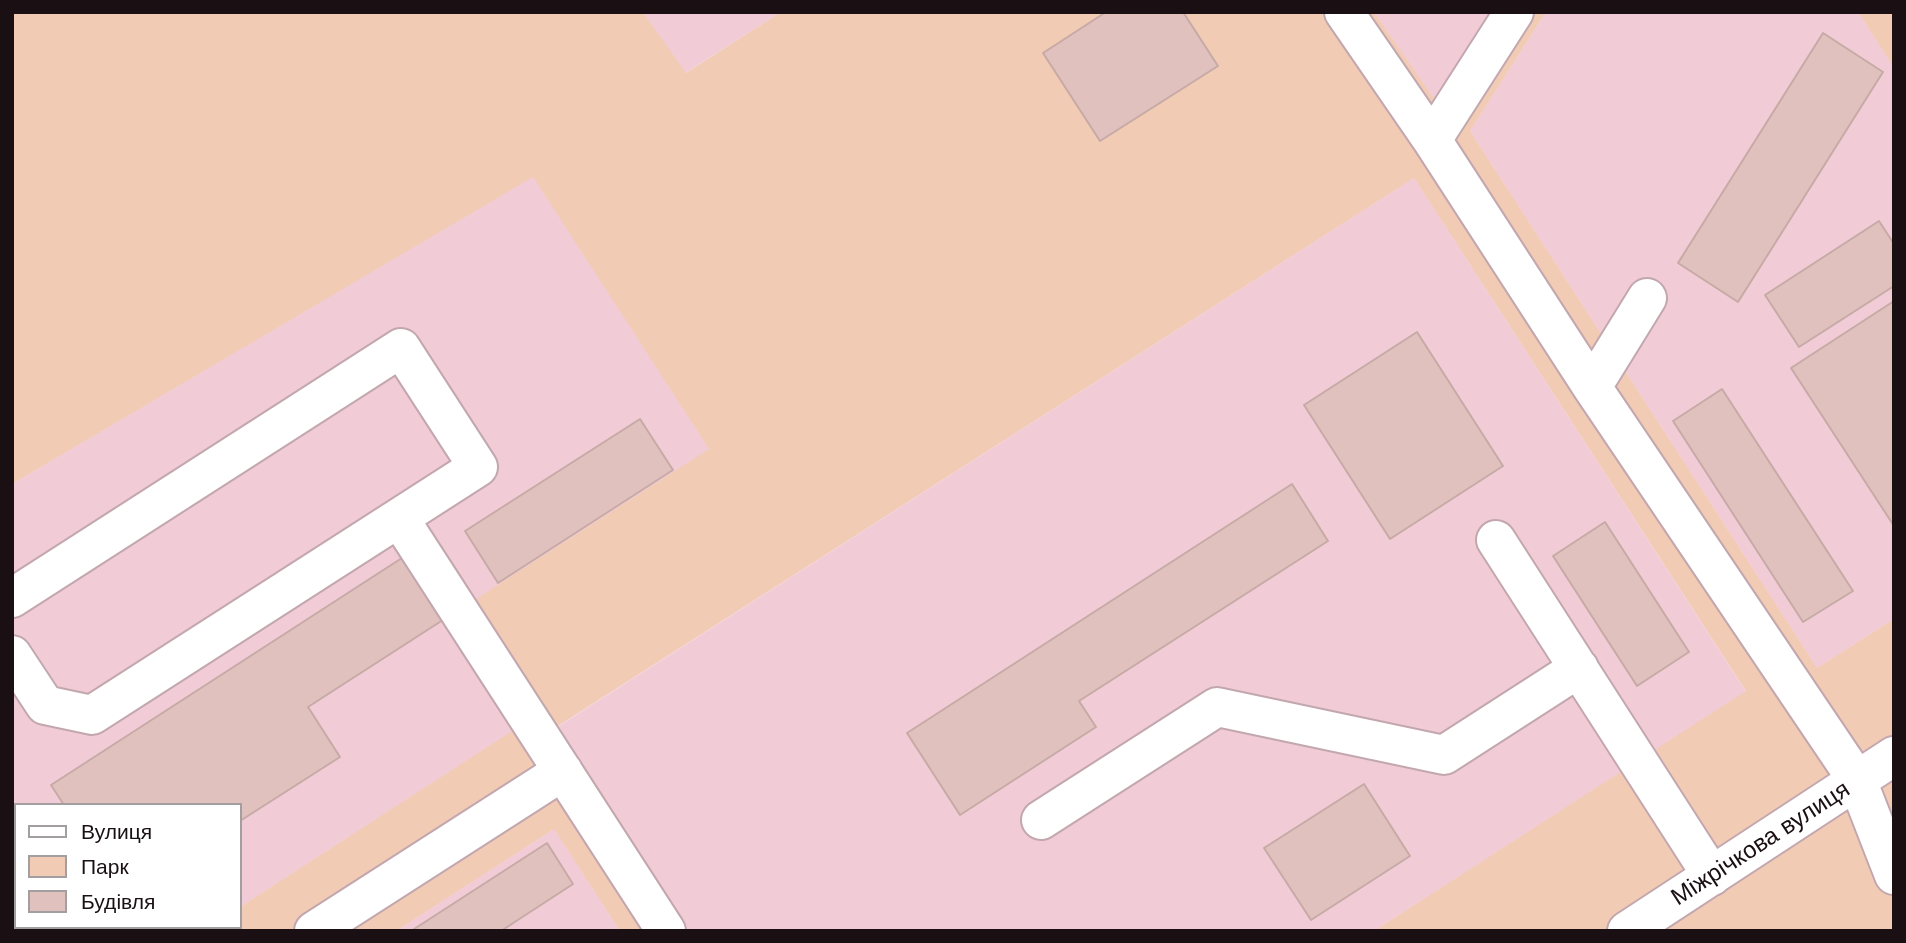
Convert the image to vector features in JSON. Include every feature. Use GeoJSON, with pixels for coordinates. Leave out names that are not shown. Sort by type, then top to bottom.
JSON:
{"type":"FeatureCollection","features":[{"type":"Feature","properties":{"kind":"street"},"geometry":{"type":"LineString","coordinates":[[1344,12],[1857,780],[1894,875]]}},
{"type":"Feature","properties":{"kind":"street"},"geometry":{"type":"LineString","coordinates":[[1432,140],[1514,12]]}},
{"type":"Feature","properties":{"kind":"street"},"geometry":{"type":"LineString","coordinates":[[1592,387],[1647,298]]}},
{"type":"Feature","properties":{"kind":"street"},"geometry":{"type":"LineString","coordinates":[[12,598],[401,348],[478,467],[92,715],[44,705],[12,655]]}},
{"type":"Feature","properties":{"kind":"street"},"geometry":{"type":"LineString","coordinates":[[399,518],[666,931]]}},
{"type":"Feature","properties":{"kind":"street"},"geometry":{"type":"LineString","coordinates":[[1496,540],[1712,876]]}},
{"type":"Feature","properties":{"kind":"street"},"geometry":{"type":"LineString","coordinates":[[1041,820],[1217,707],[1444,755],[1579,668]]}},
{"type":"Feature","properties":{"kind":"street","name":"Міжрічкова вулиця"},"geometry":{"type":"LineString","coordinates":[[1627,931],[1894,756]]}},
{"type":"Feature","properties":{"kind":"street"},"geometry":{"type":"LineString","coordinates":[[314,931],[563,771]]}},
{"type":"Feature","properties":{"kind":"shaded area"},"geometry":{"type":"Polygon","coordinates":[[[643,12],[781,12],[685,73],[643,12]]]}},
{"type":"Feature","properties":{"kind":"shaded area"},"geometry":{"type":"Polygon","coordinates":[[[1374,12],[1491,12],[1435,101],[1374,12]]]}},
{"type":"Feature","properties":{"kind":"shaded area"},"geometry":{"type":"Polygon","coordinates":[[[1546,12],[1858,12],[1894,68],[1894,619],[1817,668],[1470,131],[1546,12]]]}},
{"type":"Feature","properties":{"kind":"shaded area"},"geometry":{"type":"Polygon","coordinates":[[[533,176],[710,450],[474,601],[544,711],[242,906],[242,803],[14,803],[14,929],[205,929],[202,931],[12,931],[12,484],[533,176]]]}},
{"type":"Feature","properties":{"kind":"shaded area"},"geometry":{"type":"Polygon","coordinates":[[[1414,178],[1746,692],[1374,931],[683,931],[553,730],[1414,178]]]}},
{"type":"Feature","properties":{"kind":"shaded area"},"geometry":{"type":"Polygon","coordinates":[[[554,829],[620,931],[396,931],[554,829]]]}},
{"type":"Feature","properties":{"kind":"green space"},"geometry":{"type":"Polygon","coordinates":[[[12,12],[643,12],[686,73],[781,12],[1374,12],[1435,100],[1491,12],[1546,12],[1470,131],[1817,668],[1894,619],[1894,931],[1374,931],[1746,691],[1414,178],[553,729],[683,931],[620,931],[554,829],[396,931],[202,931],[242,929],[242,906],[543,711],[473,601],[709,449],[533,177],[12,484],[12,12]]]}},
{"type":"Feature","properties":{"kind":"green space"},"geometry":{"type":"Polygon","coordinates":[[[1858,12],[1894,12],[1894,68],[1858,12]]]}},
{"type":"Feature","properties":{"kind":"building"},"geometry":{"type":"Polygon","coordinates":[[[1106,12],[1183,12],[1218,66],[1100,141],[1043,53],[1106,12]]]}},
{"type":"Feature","properties":{"kind":"building"},"geometry":{"type":"Polygon","coordinates":[[[1823,33],[1883,72],[1738,302],[1678,263],[1823,33]]]}},
{"type":"Feature","properties":{"kind":"building"},"geometry":{"type":"Polygon","coordinates":[[[1879,221],[1894,244],[1894,286],[1799,347],[1765,295],[1879,221]]]}},
{"type":"Feature","properties":{"kind":"building"},"geometry":{"type":"Polygon","coordinates":[[[1894,301],[1894,526],[1791,368],[1894,301]]]}},
{"type":"Feature","properties":{"kind":"building"},"geometry":{"type":"Polygon","coordinates":[[[1417,332],[1503,466],[1390,539],[1304,405],[1417,332]]]}},
{"type":"Feature","properties":{"kind":"building"},"geometry":{"type":"Polygon","coordinates":[[[1722,389],[1853,591],[1803,622],[1673,421],[1722,389]]]}},
{"type":"Feature","properties":{"kind":"building"},"geometry":{"type":"Polygon","coordinates":[[[640,419],[673,470],[498,583],[465,531],[640,419]]]}},
{"type":"Feature","properties":{"kind":"building"},"geometry":{"type":"Polygon","coordinates":[[[1292,484],[1328,541],[1079,701],[1096,727],[960,815],[907,733],[1292,484]]]}},
{"type":"Feature","properties":{"kind":"building"},"geometry":{"type":"Polygon","coordinates":[[[1605,522],[1689,652],[1637,686],[1553,556],[1605,522]]]}},
{"type":"Feature","properties":{"kind":"building"},"geometry":{"type":"Polygon","coordinates":[[[405,556],[446,618],[308,707],[340,757],[242,820],[242,803],[63,803],[51,785],[405,556]]]}},
{"type":"Feature","properties":{"kind":"building"},"geometry":{"type":"Polygon","coordinates":[[[1364,784],[1410,856],[1311,920],[1264,848],[1364,784]]]}},
{"type":"Feature","properties":{"kind":"building"},"geometry":{"type":"Polygon","coordinates":[[[547,843],[573,884],[501,931],[411,931],[547,843]]]}},
{"type":"Feature","properties":{"kind":"building"},"geometry":{"type":"Polygon","coordinates":[[[14,849],[14,870],[12,868],[14,849]]]}},
{"type":"Feature","properties":{"kind":"building"},"geometry":{"type":"Polygon","coordinates":[[[52,929],[124,931],[53,931],[52,929]]]}}]}
